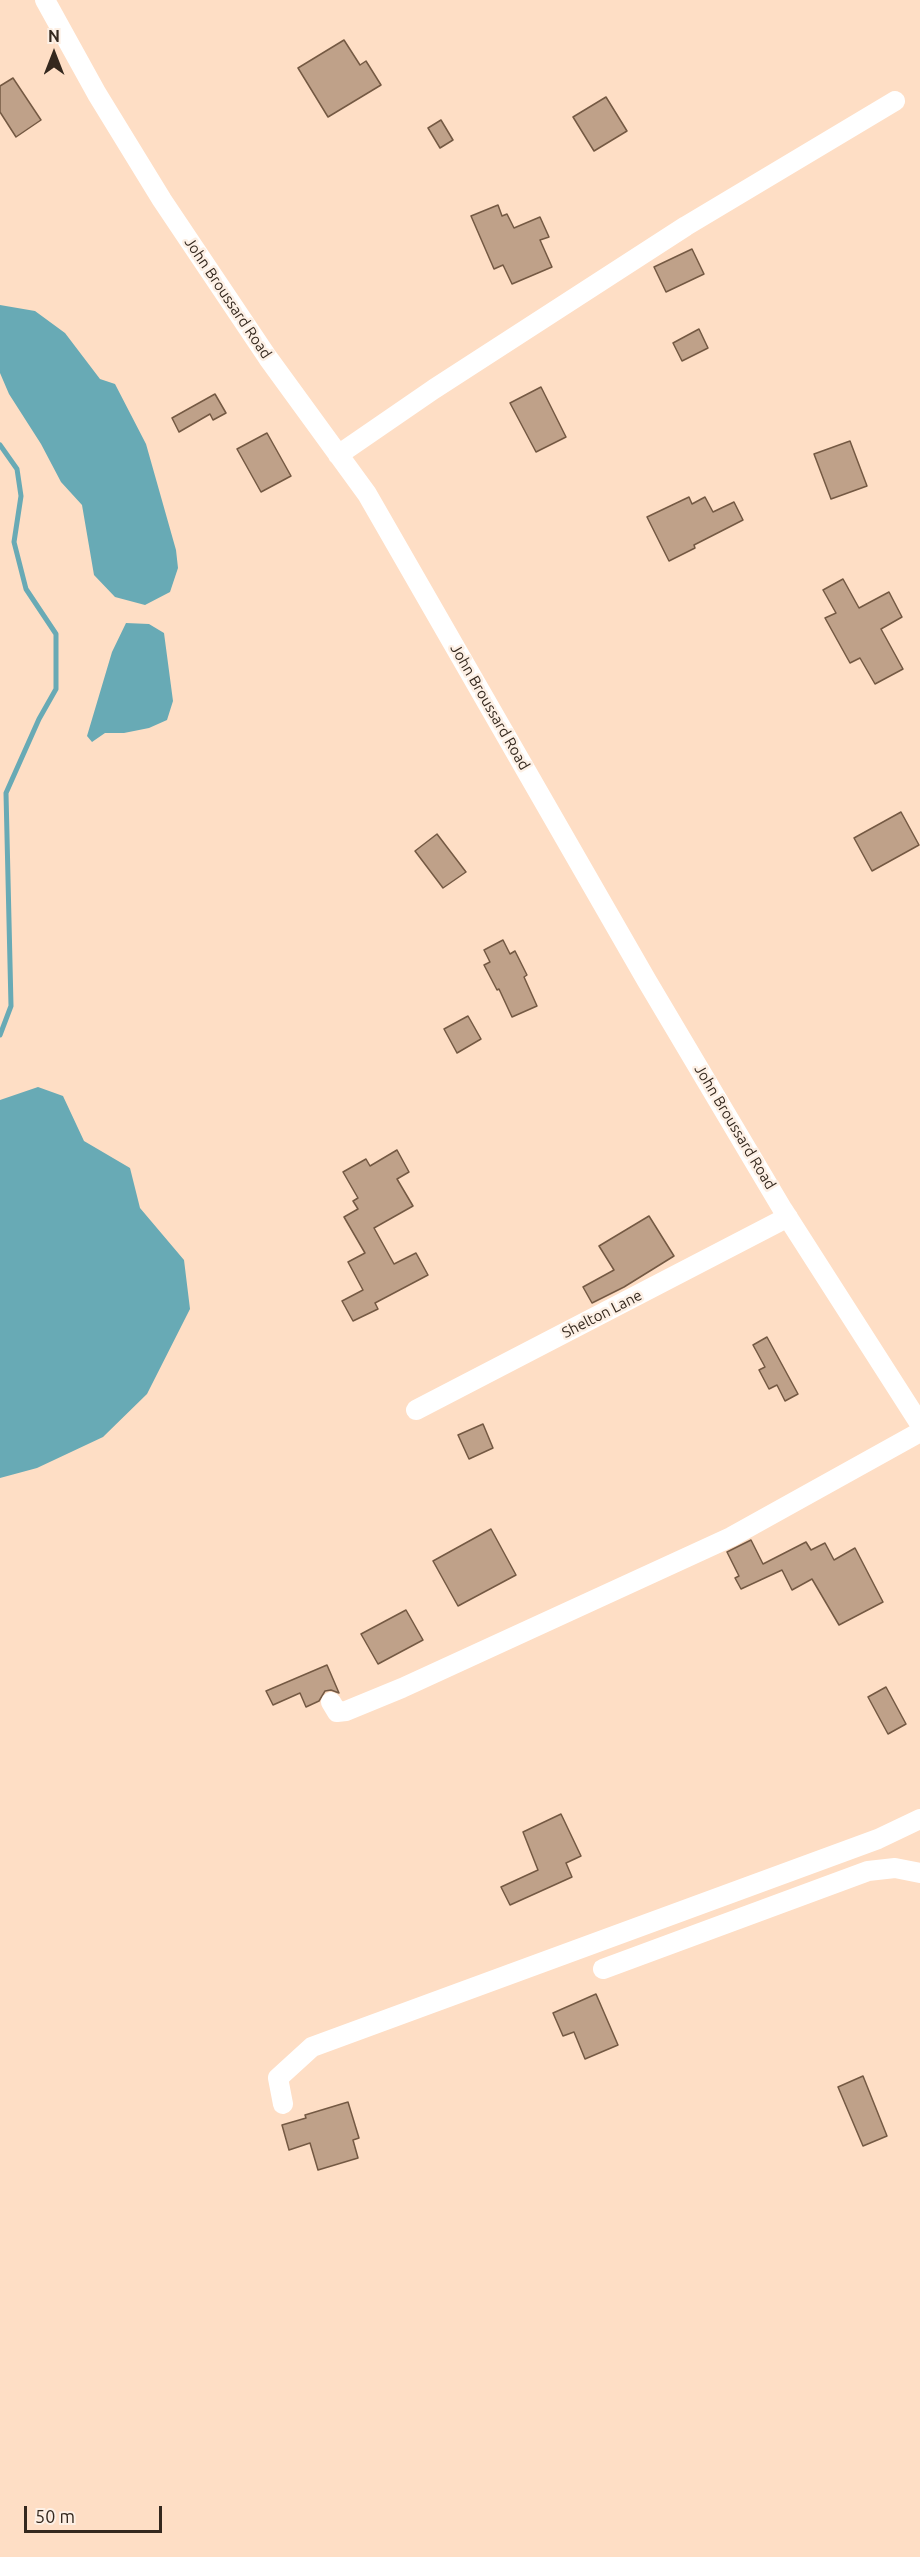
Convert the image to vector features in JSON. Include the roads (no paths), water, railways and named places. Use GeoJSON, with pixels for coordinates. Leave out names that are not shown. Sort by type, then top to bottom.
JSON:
{"type":"FeatureCollection","features":[{"type":"Feature","properties":{"kind":"street","name":"John Broussard Road"},"geometry":{"type":"LineString","coordinates":[[45,0],[97,94],[162,200],[268,358],[367,494],[650,986],[788,1217],[920,1424]]}},
{"type":"Feature","properties":{"kind":"street"},"geometry":{"type":"LineString","coordinates":[[338,455],[434,389],[686,226],[895,101]]}},
{"type":"Feature","properties":{"kind":"street","name":"Shelton Lane"},"geometry":{"type":"LineString","coordinates":[[416,1410],[788,1217]]}},
{"type":"Feature","properties":{"kind":"street"},"geometry":{"type":"LineString","coordinates":[[331,1702],[337,1712],[346,1711],[402,1688],[731,1537],[920,1432]]}},
{"type":"Feature","properties":{"kind":"street"},"geometry":{"type":"LineString","coordinates":[[283,2104],[278,2078],[312,2047],[878,1839],[920,1818]]}},
{"type":"Feature","properties":{"kind":"street"},"geometry":{"type":"LineString","coordinates":[[603,1969],[868,1871],[895,1868],[920,1873]]}},
{"type":"Feature","properties":{"kind":"water"},"geometry":{"type":"Polygon","coordinates":[[[0,305],[35,311],[65,333],[100,379],[115,384],[146,444],[176,550],[178,568],[170,592],[145,605],[115,597],[94,575],[82,505],[61,482],[41,444],[9,394],[0,373],[0,305]]]}},
{"type":"Feature","properties":{"kind":"water"},"geometry":{"type":"Polygon","coordinates":[[[126,623],[149,624],[164,633],[173,701],[167,720],[149,728],[124,733],[105,733],[92,742],[87,736],[112,652],[126,623]]]}},
{"type":"Feature","properties":{"kind":"water"},"geometry":{"type":"Polygon","coordinates":[[[38,1087],[63,1096],[84,1141],[130,1168],[140,1208],[184,1260],[190,1309],[147,1394],[103,1437],[37,1468],[0,1478],[0,1100],[38,1087]]]}},
{"type":"Feature","properties":{"kind":"waterway"},"geometry":{"type":"LineString","coordinates":[[0,445],[17,469],[21,496],[14,542],[26,589],[56,634],[56,689],[39,719],[6,793],[11,1006],[0,1035]]}}]}
